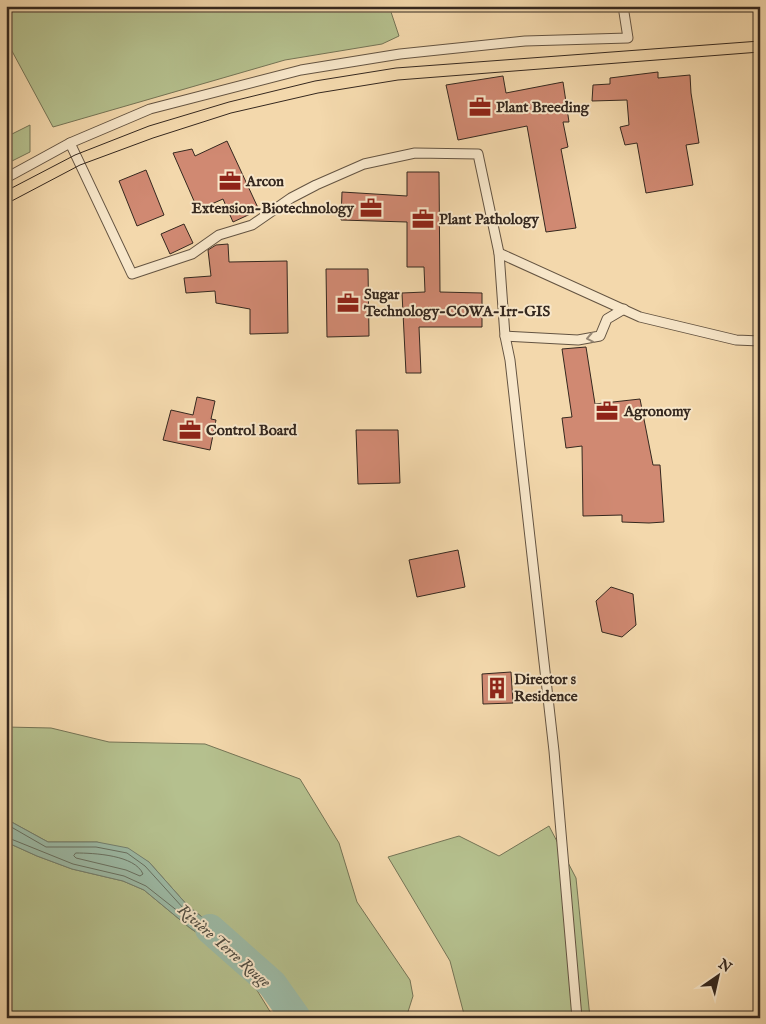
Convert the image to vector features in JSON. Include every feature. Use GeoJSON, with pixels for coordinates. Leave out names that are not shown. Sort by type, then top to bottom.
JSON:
{"type":"FeatureCollection","features":[{"type":"Feature","properties":{"kind":"lane"},"geometry":{"type":"LineString","coordinates":[[6,178],[70,143],[150,110],[301,70],[400,54],[524,41],[628,38],[623,6]]}},
{"type":"Feature","properties":{"kind":"lane"},"geometry":{"type":"LineString","coordinates":[[70,143],[132,274],[192,254],[219,235],[252,225],[291,198],[316,184],[364,164],[415,152],[478,154],[499,253],[505,336],[510,360],[554,751],[577,1018]]}},
{"type":"Feature","properties":{"kind":"lane"},"geometry":{"type":"LineString","coordinates":[[499,253],[640,317],[726,338],[760,341]]}},
{"type":"Feature","properties":{"kind":"lane"},"geometry":{"type":"LineString","coordinates":[[505,336],[578,340],[600,336],[607,319],[624,309]]}},
{"type":"Feature","properties":{"kind":"green space"},"geometry":{"type":"Polygon","coordinates":[[[6,6],[389,6],[399,36],[382,44],[285,60],[53,127],[6,40],[6,6]]]}},
{"type":"Feature","properties":{"kind":"green space"},"geometry":{"type":"Polygon","coordinates":[[[30,125],[30,152],[6,164],[6,137],[30,125]]]}},
{"type":"Feature","properties":{"kind":"green space"},"geometry":{"type":"Polygon","coordinates":[[[6,727],[51,728],[109,742],[205,744],[300,779],[339,843],[357,902],[410,980],[413,996],[406,1018],[302,1018],[282,987],[241,952],[225,935],[188,906],[149,862],[97,842],[48,842],[6,819],[6,727]]]}},
{"type":"Feature","properties":{"kind":"green space"},"geometry":{"type":"Polygon","coordinates":[[[549,826],[576,878],[590,1018],[465,1018],[450,961],[388,857],[459,836],[499,856],[549,826]]]}},
{"type":"Feature","properties":{"kind":"green space"},"geometry":{"type":"Polygon","coordinates":[[[6,842],[72,869],[123,881],[144,890],[190,928],[239,961],[274,1018],[6,1018],[6,842]]]}},
{"type":"Feature","properties":{"kind":"water"},"geometry":{"type":"Polygon","coordinates":[[[6,819],[48,842],[97,842],[128,848],[149,862],[188,906],[225,935],[241,952],[239,961],[190,928],[144,890],[123,881],[72,869],[6,842],[6,819]]]}},
{"type":"Feature","properties":{"kind":"building"},"geometry":{"type":"Polygon","coordinates":[[[658,72],[658,78],[690,75],[699,143],[686,145],[693,185],[646,193],[637,143],[625,145],[620,127],[629,125],[627,100],[592,101],[593,85],[610,84],[610,78],[658,72]]]}},
{"type":"Feature","properties":{"kind":"building"},"geometry":{"type":"Polygon","coordinates":[[[503,76],[506,93],[563,82],[569,122],[563,122],[568,147],[561,149],[576,228],[546,232],[527,126],[458,140],[446,85],[503,76]]]}},
{"type":"Feature","properties":{"kind":"building"},"geometry":{"type":"Polygon","coordinates":[[[227,141],[259,210],[233,222],[223,199],[198,210],[173,153],[192,149],[195,156],[227,141]]]}},
{"type":"Feature","properties":{"kind":"building"},"geometry":{"type":"Polygon","coordinates":[[[146,170],[164,215],[137,226],[119,181],[146,170]]]}},
{"type":"Feature","properties":{"kind":"building"},"geometry":{"type":"Polygon","coordinates":[[[407,172],[439,172],[440,292],[482,293],[482,327],[419,327],[421,373],[406,373],[402,293],[425,292],[424,267],[407,267],[407,222],[341,220],[342,192],[407,196],[407,172]]]}},
{"type":"Feature","properties":{"kind":"building"},"geometry":{"type":"Polygon","coordinates":[[[184,224],[193,243],[170,254],[161,234],[184,224]]]}},
{"type":"Feature","properties":{"kind":"building"},"geometry":{"type":"Polygon","coordinates":[[[228,244],[229,262],[287,261],[288,333],[250,334],[250,309],[216,303],[215,291],[186,293],[184,278],[211,276],[208,250],[216,245],[228,244]]]}},
{"type":"Feature","properties":{"kind":"building","name":"Sugar Technology-COWA-Irr-GIS"},"geometry":{"type":"Polygon","coordinates":[[[326,269],[368,269],[369,336],[327,337],[326,269]]]}},
{"type":"Feature","properties":{"kind":"building"},"geometry":{"type":"Polygon","coordinates":[[[586,347],[595,404],[640,399],[653,465],[660,465],[664,522],[622,522],[622,515],[583,516],[582,446],[566,448],[562,418],[572,417],[562,349],[586,347]]]}},
{"type":"Feature","properties":{"kind":"building","name":"Control Board"},"geometry":{"type":"Polygon","coordinates":[[[197,397],[215,401],[211,419],[216,420],[210,450],[163,440],[171,410],[193,415],[197,397]]]}},
{"type":"Feature","properties":{"kind":"building"},"geometry":{"type":"Polygon","coordinates":[[[356,430],[398,430],[400,483],[358,484],[356,430]]]}},
{"type":"Feature","properties":{"kind":"building"},"geometry":{"type":"Polygon","coordinates":[[[458,550],[465,587],[417,597],[409,560],[458,550]]]}},
{"type":"Feature","properties":{"kind":"building"},"geometry":{"type":"Polygon","coordinates":[[[611,587],[633,594],[636,625],[622,637],[602,632],[596,601],[611,587]]]}},
{"type":"Feature","properties":{"kind":"building","name":"Director s Residence"},"geometry":{"type":"Polygon","coordinates":[[[511,672],[513,703],[483,704],[482,674],[511,672]]]}},
{"type":"Feature","properties":{"kind":"waterway","name":"Rivière Terre Rouge"},"geometry":{"type":"LineString","coordinates":[[210,929],[272,984],[296,1018]]}},
{"type":"Feature","properties":{"kind":"tram line"},"geometry":{"type":"LineString","coordinates":[[6,191],[75,155],[149,126],[229,102],[315,81],[396,68],[760,41]]}},
{"type":"Feature","properties":{"kind":"tram line"},"geometry":{"type":"LineString","coordinates":[[6,204],[80,165],[153,138],[231,113],[318,93],[398,80],[760,52]]}},
{"type":"Feature","properties":{"kind":"place","name":"Plant Breeding"},"geometry":{"type":"Point","coordinates":[480,107]}},
{"type":"Feature","properties":{"kind":"place","name":"Arcon"},"geometry":{"type":"Point","coordinates":[230,181]}},
{"type":"Feature","properties":{"kind":"place","name":"Extension-Biotechnology"},"geometry":{"type":"Point","coordinates":[371,208]}},
{"type":"Feature","properties":{"kind":"place","name":"Plant Pathology"},"geometry":{"type":"Point","coordinates":[423,219]}},
{"type":"Feature","properties":{"kind":"place","name":"Sugar Technology-COWA-Irr-GIS"},"geometry":{"type":"Point","coordinates":[348,303]}},
{"type":"Feature","properties":{"kind":"place","name":"Agronomy"},"geometry":{"type":"Point","coordinates":[607,411]}},
{"type":"Feature","properties":{"kind":"place","name":"Control Board"},"geometry":{"type":"Point","coordinates":[190,430]}},
{"type":"Feature","properties":{"kind":"place","name":"Director s Residence"},"geometry":{"type":"Point","coordinates":[497,688]}}]}
